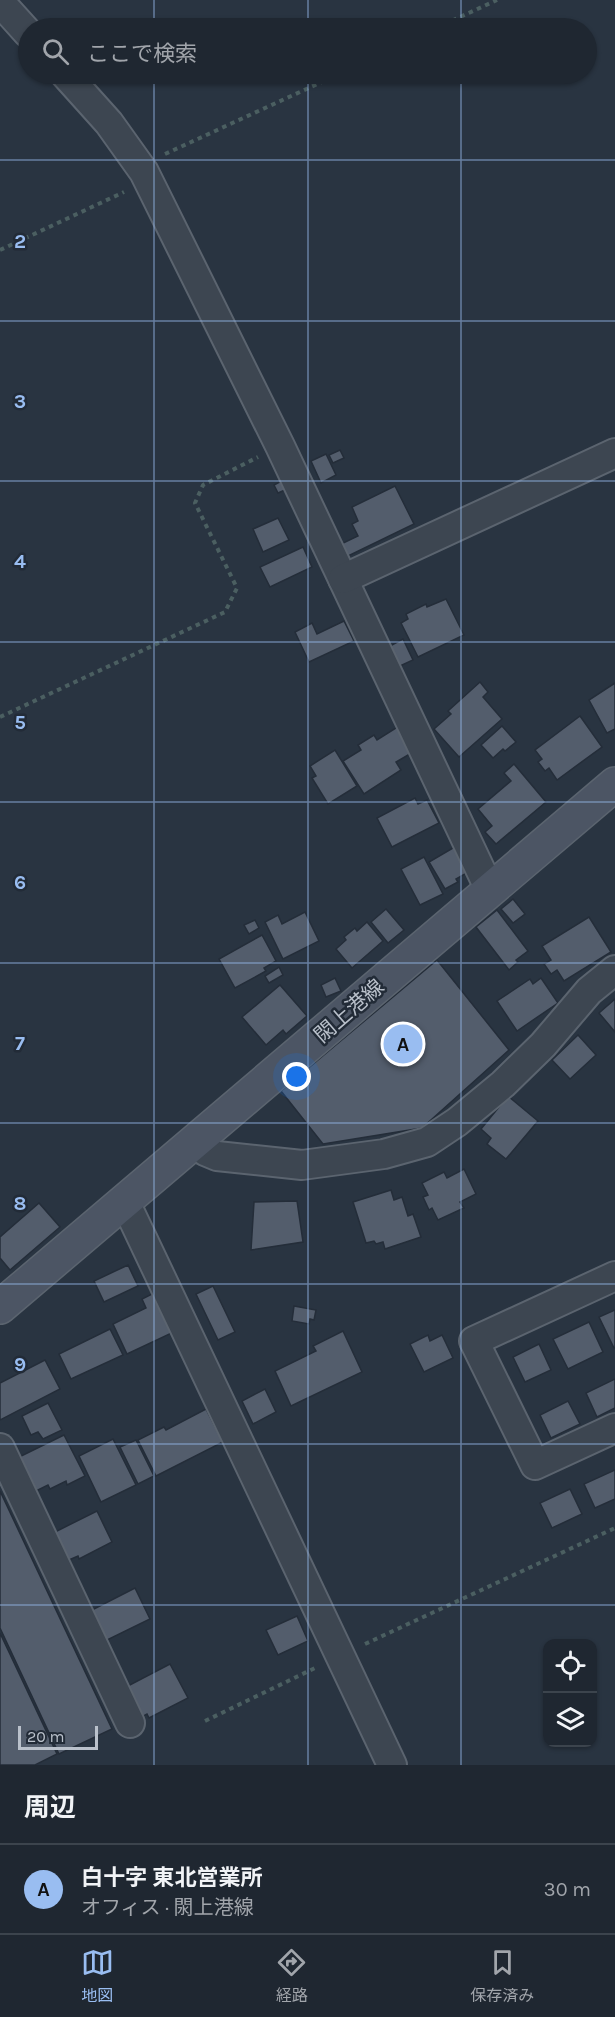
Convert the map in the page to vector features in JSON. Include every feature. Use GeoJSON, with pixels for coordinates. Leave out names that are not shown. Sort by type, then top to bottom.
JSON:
{"type":"FeatureCollection","features":[{"type":"Feature","properties":{"kind":"main road","name":"閖上港線"},"geometry":{"type":"LineString","coordinates":[[0,1307],[615,784]]}},
{"type":"Feature","properties":{"kind":"street"},"geometry":{"type":"LineString","coordinates":[[0,2],[18,22]]}},
{"type":"Feature","properties":{"kind":"street"},"geometry":{"type":"LineString","coordinates":[[74,84],[109,123],[147,177],[344,579],[490,890]]}},
{"type":"Feature","properties":{"kind":"street"},"geometry":{"type":"LineString","coordinates":[[344,579],[615,453]]}},
{"type":"Feature","properties":{"kind":"street"},"geometry":{"type":"LineString","coordinates":[[196,1141],[205,1151],[217,1156],[302,1166],[384,1154],[428,1142],[458,1122],[503,1084],[543,1045],[589,991],[615,970]]}},
{"type":"Feature","properties":{"kind":"street"},"geometry":{"type":"LineString","coordinates":[[125,1202],[392,1765]]}},
{"type":"Feature","properties":{"kind":"street"},"geometry":{"type":"LineString","coordinates":[[615,1276],[474,1341],[535,1465],[615,1428]]}},
{"type":"Feature","properties":{"kind":"street"},"geometry":{"type":"LineString","coordinates":[[0,1448],[130,1723]]}},
{"type":"Feature","properties":{"kind":"path"},"geometry":{"type":"LineString","coordinates":[[458,18],[497,0]]}},
{"type":"Feature","properties":{"kind":"path"},"geometry":{"type":"LineString","coordinates":[[0,250],[147,177],[163,155],[317,84]]}},
{"type":"Feature","properties":{"kind":"path"},"geometry":{"type":"LineString","coordinates":[[0,717],[225,612],[237,588],[195,503],[203,485],[280,446]]}},
{"type":"Feature","properties":{"kind":"path"},"geometry":{"type":"LineString","coordinates":[[205,1721],[615,1528]]}},
{"type":"Feature","properties":{"kind":"building"},"geometry":{"type":"Polygon","coordinates":[[[340,450],[344,458],[333,463],[329,455],[340,450]]]}},
{"type":"Feature","properties":{"kind":"building"},"geometry":{"type":"Polygon","coordinates":[[[326,454],[336,475],[321,483],[311,461],[326,454]]]}},
{"type":"Feature","properties":{"kind":"building"},"geometry":{"type":"Polygon","coordinates":[[[287,478],[292,487],[278,493],[274,485],[287,478]]]}},
{"type":"Feature","properties":{"kind":"building"},"geometry":{"type":"Polygon","coordinates":[[[395,486],[414,524],[346,557],[339,545],[358,536],[352,524],[358,521],[352,507],[395,486]]]}},
{"type":"Feature","properties":{"kind":"building"},"geometry":{"type":"Polygon","coordinates":[[[278,518],[289,540],[263,552],[253,529],[278,518]]]}},
{"type":"Feature","properties":{"kind":"building"},"geometry":{"type":"Polygon","coordinates":[[[303,547],[312,567],[270,587],[260,567],[303,547]]]}},
{"type":"Feature","properties":{"kind":"building"},"geometry":{"type":"Polygon","coordinates":[[[446,599],[464,635],[418,657],[401,623],[408,619],[406,614],[426,604],[427,607],[446,599]]]}},
{"type":"Feature","properties":{"kind":"building"},"geometry":{"type":"Polygon","coordinates":[[[344,621],[354,641],[309,662],[295,632],[312,623],[317,634],[344,621]]]}},
{"type":"Feature","properties":{"kind":"building"},"geometry":{"type":"Polygon","coordinates":[[[403,639],[413,660],[400,666],[390,646],[403,639]]]}},
{"type":"Feature","properties":{"kind":"building"},"geometry":{"type":"Polygon","coordinates":[[[480,682],[488,692],[483,697],[502,719],[459,757],[434,729],[451,714],[448,711],[480,682]]]}},
{"type":"Feature","properties":{"kind":"building"},"geometry":{"type":"Polygon","coordinates":[[[615,683],[615,729],[607,733],[589,700],[615,683]]]}},
{"type":"Feature","properties":{"kind":"building"},"geometry":{"type":"Polygon","coordinates":[[[580,716],[602,747],[557,780],[549,768],[545,771],[538,762],[542,759],[535,750],[580,716]]]}},
{"type":"Feature","properties":{"kind":"building"},"geometry":{"type":"Polygon","coordinates":[[[399,726],[415,751],[396,762],[401,770],[364,794],[343,761],[361,750],[358,745],[374,735],[377,740],[399,726]]]}},
{"type":"Feature","properties":{"kind":"building"},"geometry":{"type":"Polygon","coordinates":[[[502,726],[516,742],[493,758],[481,745],[502,726]]]}},
{"type":"Feature","properties":{"kind":"building"},"geometry":{"type":"Polygon","coordinates":[[[335,750],[357,786],[328,804],[312,778],[316,776],[310,766],[335,750]]]}},
{"type":"Feature","properties":{"kind":"building"},"geometry":{"type":"Polygon","coordinates":[[[514,764],[546,802],[496,844],[485,832],[492,826],[478,809],[511,781],[504,773],[514,764]]]}},
{"type":"Feature","properties":{"kind":"building"},"geometry":{"type":"Polygon","coordinates":[[[415,798],[418,804],[427,800],[439,823],[392,847],[377,818],[415,798]]]}},
{"type":"Feature","properties":{"kind":"building"},"geometry":{"type":"Polygon","coordinates":[[[458,845],[472,870],[456,879],[458,882],[445,889],[429,862],[458,845]]]}},
{"type":"Feature","properties":{"kind":"building"},"geometry":{"type":"Polygon","coordinates":[[[424,857],[443,894],[420,905],[401,869],[424,857]]]}},
{"type":"Feature","properties":{"kind":"building"},"geometry":{"type":"Polygon","coordinates":[[[513,899],[525,914],[513,923],[501,909],[513,899]]]}},
{"type":"Feature","properties":{"kind":"building"},"geometry":{"type":"Polygon","coordinates":[[[386,909],[404,930],[388,943],[371,922],[386,909]]]}},
{"type":"Feature","properties":{"kind":"building"},"geometry":{"type":"Polygon","coordinates":[[[497,910],[528,951],[516,960],[518,962],[509,970],[476,927],[497,910]]]}},
{"type":"Feature","properties":{"kind":"building"},"geometry":{"type":"Polygon","coordinates":[[[305,912],[319,941],[283,959],[265,922],[278,915],[282,924],[305,912]]]}},
{"type":"Feature","properties":{"kind":"building"},"geometry":{"type":"Polygon","coordinates":[[[589,917],[611,952],[564,981],[557,970],[551,974],[544,964],[551,960],[542,946],[589,917]]]}},
{"type":"Feature","properties":{"kind":"building"},"geometry":{"type":"Polygon","coordinates":[[[255,920],[259,928],[249,934],[244,925],[255,920]]]}},
{"type":"Feature","properties":{"kind":"building"},"geometry":{"type":"Polygon","coordinates":[[[367,922],[383,941],[352,968],[336,949],[346,940],[344,937],[355,928],[357,931],[367,922]]]}},
{"type":"Feature","properties":{"kind":"building"},"geometry":{"type":"Polygon","coordinates":[[[262,935],[276,961],[264,968],[266,971],[235,988],[219,959],[262,935]]]}},
{"type":"Feature","properties":{"kind":"building"},"geometry":{"type":"Polygon","coordinates":[[[437,960],[509,1050],[422,1128],[323,1144],[281,1091],[437,960]]]}},
{"type":"Feature","properties":{"kind":"building"},"geometry":{"type":"Polygon","coordinates":[[[279,967],[283,975],[269,983],[265,976],[279,967]]]}},
{"type":"Feature","properties":{"kind":"building"},"geometry":{"type":"Polygon","coordinates":[[[335,978],[341,991],[326,997],[321,985],[335,978]]]}},
{"type":"Feature","properties":{"kind":"building"},"geometry":{"type":"Polygon","coordinates":[[[541,978],[558,1003],[517,1031],[497,1001],[530,979],[533,984],[541,978]]]}},
{"type":"Feature","properties":{"kind":"building"},"geometry":{"type":"Polygon","coordinates":[[[280,985],[307,1016],[286,1034],[283,1030],[266,1045],[242,1017],[280,985]]]}},
{"type":"Feature","properties":{"kind":"building"},"geometry":{"type":"Polygon","coordinates":[[[615,999],[615,1032],[599,1013],[615,999]]]}},
{"type":"Feature","properties":{"kind":"building"},"geometry":{"type":"Polygon","coordinates":[[[578,1035],[596,1055],[570,1079],[552,1060],[578,1035]]]}},
{"type":"Feature","properties":{"kind":"building"},"geometry":{"type":"Polygon","coordinates":[[[508,1096],[538,1121],[506,1159],[487,1144],[491,1138],[481,1129],[508,1096]]]}},
{"type":"Feature","properties":{"kind":"building"},"geometry":{"type":"Polygon","coordinates":[[[464,1169],[476,1194],[460,1202],[464,1208],[438,1220],[432,1208],[429,1210],[423,1197],[428,1195],[422,1183],[444,1172],[447,1178],[464,1169]]]}},
{"type":"Feature","properties":{"kind":"building"},"geometry":{"type":"Polygon","coordinates":[[[391,1190],[394,1200],[402,1197],[408,1216],[413,1214],[421,1237],[385,1249],[383,1242],[366,1243],[353,1202],[391,1190]]]}},
{"type":"Feature","properties":{"kind":"building"},"geometry":{"type":"Polygon","coordinates":[[[297,1201],[303,1242],[251,1250],[254,1202],[297,1201]]]}},
{"type":"Feature","properties":{"kind":"building"},"geometry":{"type":"Polygon","coordinates":[[[39,1203],[60,1227],[10,1270],[0,1258],[0,1237],[39,1203]]]}},
{"type":"Feature","properties":{"kind":"building"},"geometry":{"type":"Polygon","coordinates":[[[128,1265],[138,1286],[104,1302],[94,1281],[128,1265]]]}},
{"type":"Feature","properties":{"kind":"building"},"geometry":{"type":"Polygon","coordinates":[[[213,1286],[235,1332],[218,1340],[196,1294],[213,1286]]]}},
{"type":"Feature","properties":{"kind":"building"},"geometry":{"type":"Polygon","coordinates":[[[158,1291],[176,1331],[127,1354],[113,1324],[146,1308],[142,1299],[158,1291]]]}},
{"type":"Feature","properties":{"kind":"building"},"geometry":{"type":"Polygon","coordinates":[[[294,1306],[316,1310],[314,1320],[310,1319],[309,1324],[292,1321],[294,1306]]]}},
{"type":"Feature","properties":{"kind":"building"},"geometry":{"type":"Polygon","coordinates":[[[615,1310],[615,1348],[614,1348],[599,1317],[615,1310]]]}},
{"type":"Feature","properties":{"kind":"building"},"geometry":{"type":"Polygon","coordinates":[[[589,1322],[603,1352],[568,1369],[553,1339],[589,1322]]]}},
{"type":"Feature","properties":{"kind":"building"},"geometry":{"type":"Polygon","coordinates":[[[110,1329],[123,1355],[71,1379],[59,1354],[110,1329]]]}},
{"type":"Feature","properties":{"kind":"building"},"geometry":{"type":"Polygon","coordinates":[[[343,1331],[362,1372],[291,1406],[275,1371],[316,1351],[313,1346],[343,1331]]]}},
{"type":"Feature","properties":{"kind":"building"},"geometry":{"type":"Polygon","coordinates":[[[428,1335],[430,1341],[442,1335],[453,1358],[424,1372],[410,1344],[428,1335]]]}},
{"type":"Feature","properties":{"kind":"building"},"geometry":{"type":"Polygon","coordinates":[[[539,1344],[551,1370],[525,1382],[513,1357],[539,1344]]]}},
{"type":"Feature","properties":{"kind":"building"},"geometry":{"type":"Polygon","coordinates":[[[45,1360],[60,1389],[0,1420],[0,1383],[45,1360]]]}},
{"type":"Feature","properties":{"kind":"building"},"geometry":{"type":"Polygon","coordinates":[[[615,1379],[615,1408],[597,1417],[586,1393],[615,1379]]]}},
{"type":"Feature","properties":{"kind":"building"},"geometry":{"type":"Polygon","coordinates":[[[265,1389],[276,1412],[253,1424],[242,1401],[265,1389]]]}},
{"type":"Feature","properties":{"kind":"building"},"geometry":{"type":"Polygon","coordinates":[[[568,1401],[580,1424],[551,1438],[540,1415],[568,1401]]]}},
{"type":"Feature","properties":{"kind":"building"},"geometry":{"type":"Polygon","coordinates":[[[48,1403],[62,1430],[43,1439],[38,1432],[31,1435],[22,1416],[48,1403]]]}},
{"type":"Feature","properties":{"kind":"building"},"geometry":{"type":"Polygon","coordinates":[[[206,1409],[223,1442],[156,1476],[138,1440],[164,1427],[166,1430],[206,1409]]]}},
{"type":"Feature","properties":{"kind":"building"},"geometry":{"type":"Polygon","coordinates":[[[64,1435],[85,1476],[67,1485],[66,1481],[50,1489],[48,1485],[36,1491],[33,1483],[29,1485],[15,1459],[64,1435]]]}},
{"type":"Feature","properties":{"kind":"building"},"geometry":{"type":"Polygon","coordinates":[[[113,1439],[136,1485],[101,1502],[79,1456],[113,1439]]]}},
{"type":"Feature","properties":{"kind":"building"},"geometry":{"type":"Polygon","coordinates":[[[136,1440],[154,1476],[138,1484],[120,1447],[136,1440]]]}},
{"type":"Feature","properties":{"kind":"building"},"geometry":{"type":"Polygon","coordinates":[[[615,1470],[615,1499],[595,1508],[584,1484],[615,1470]]]}},
{"type":"Feature","properties":{"kind":"building"},"geometry":{"type":"Polygon","coordinates":[[[570,1489],[582,1514],[552,1528],[540,1503],[570,1489]]]}},
{"type":"Feature","properties":{"kind":"building"},"geometry":{"type":"Polygon","coordinates":[[[0,1491],[112,1729],[59,1754],[0,1628],[0,1491]]]}},
{"type":"Feature","properties":{"kind":"building"},"geometry":{"type":"Polygon","coordinates":[[[97,1511],[112,1542],[79,1559],[78,1556],[69,1560],[55,1532],[97,1511]]]}},
{"type":"Feature","properties":{"kind":"building"},"geometry":{"type":"Polygon","coordinates":[[[135,1588],[150,1619],[103,1642],[88,1612],[135,1588]]]}},
{"type":"Feature","properties":{"kind":"building"},"geometry":{"type":"Polygon","coordinates":[[[297,1616],[308,1641],[278,1655],[266,1630],[297,1616]]]}},
{"type":"Feature","properties":{"kind":"building"},"geometry":{"type":"Polygon","coordinates":[[[0,1633],[57,1754],[35,1765],[0,1765],[0,1633]]]}},
{"type":"Feature","properties":{"kind":"building"},"geometry":{"type":"Polygon","coordinates":[[[170,1664],[188,1698],[149,1718],[147,1714],[138,1719],[122,1689],[170,1664]]]}},
{"type":"Feature","properties":{"kind":"place","name":"白十字 東北営業所"},"geometry":{"type":"Point","coordinates":[403,1044]}}]}
